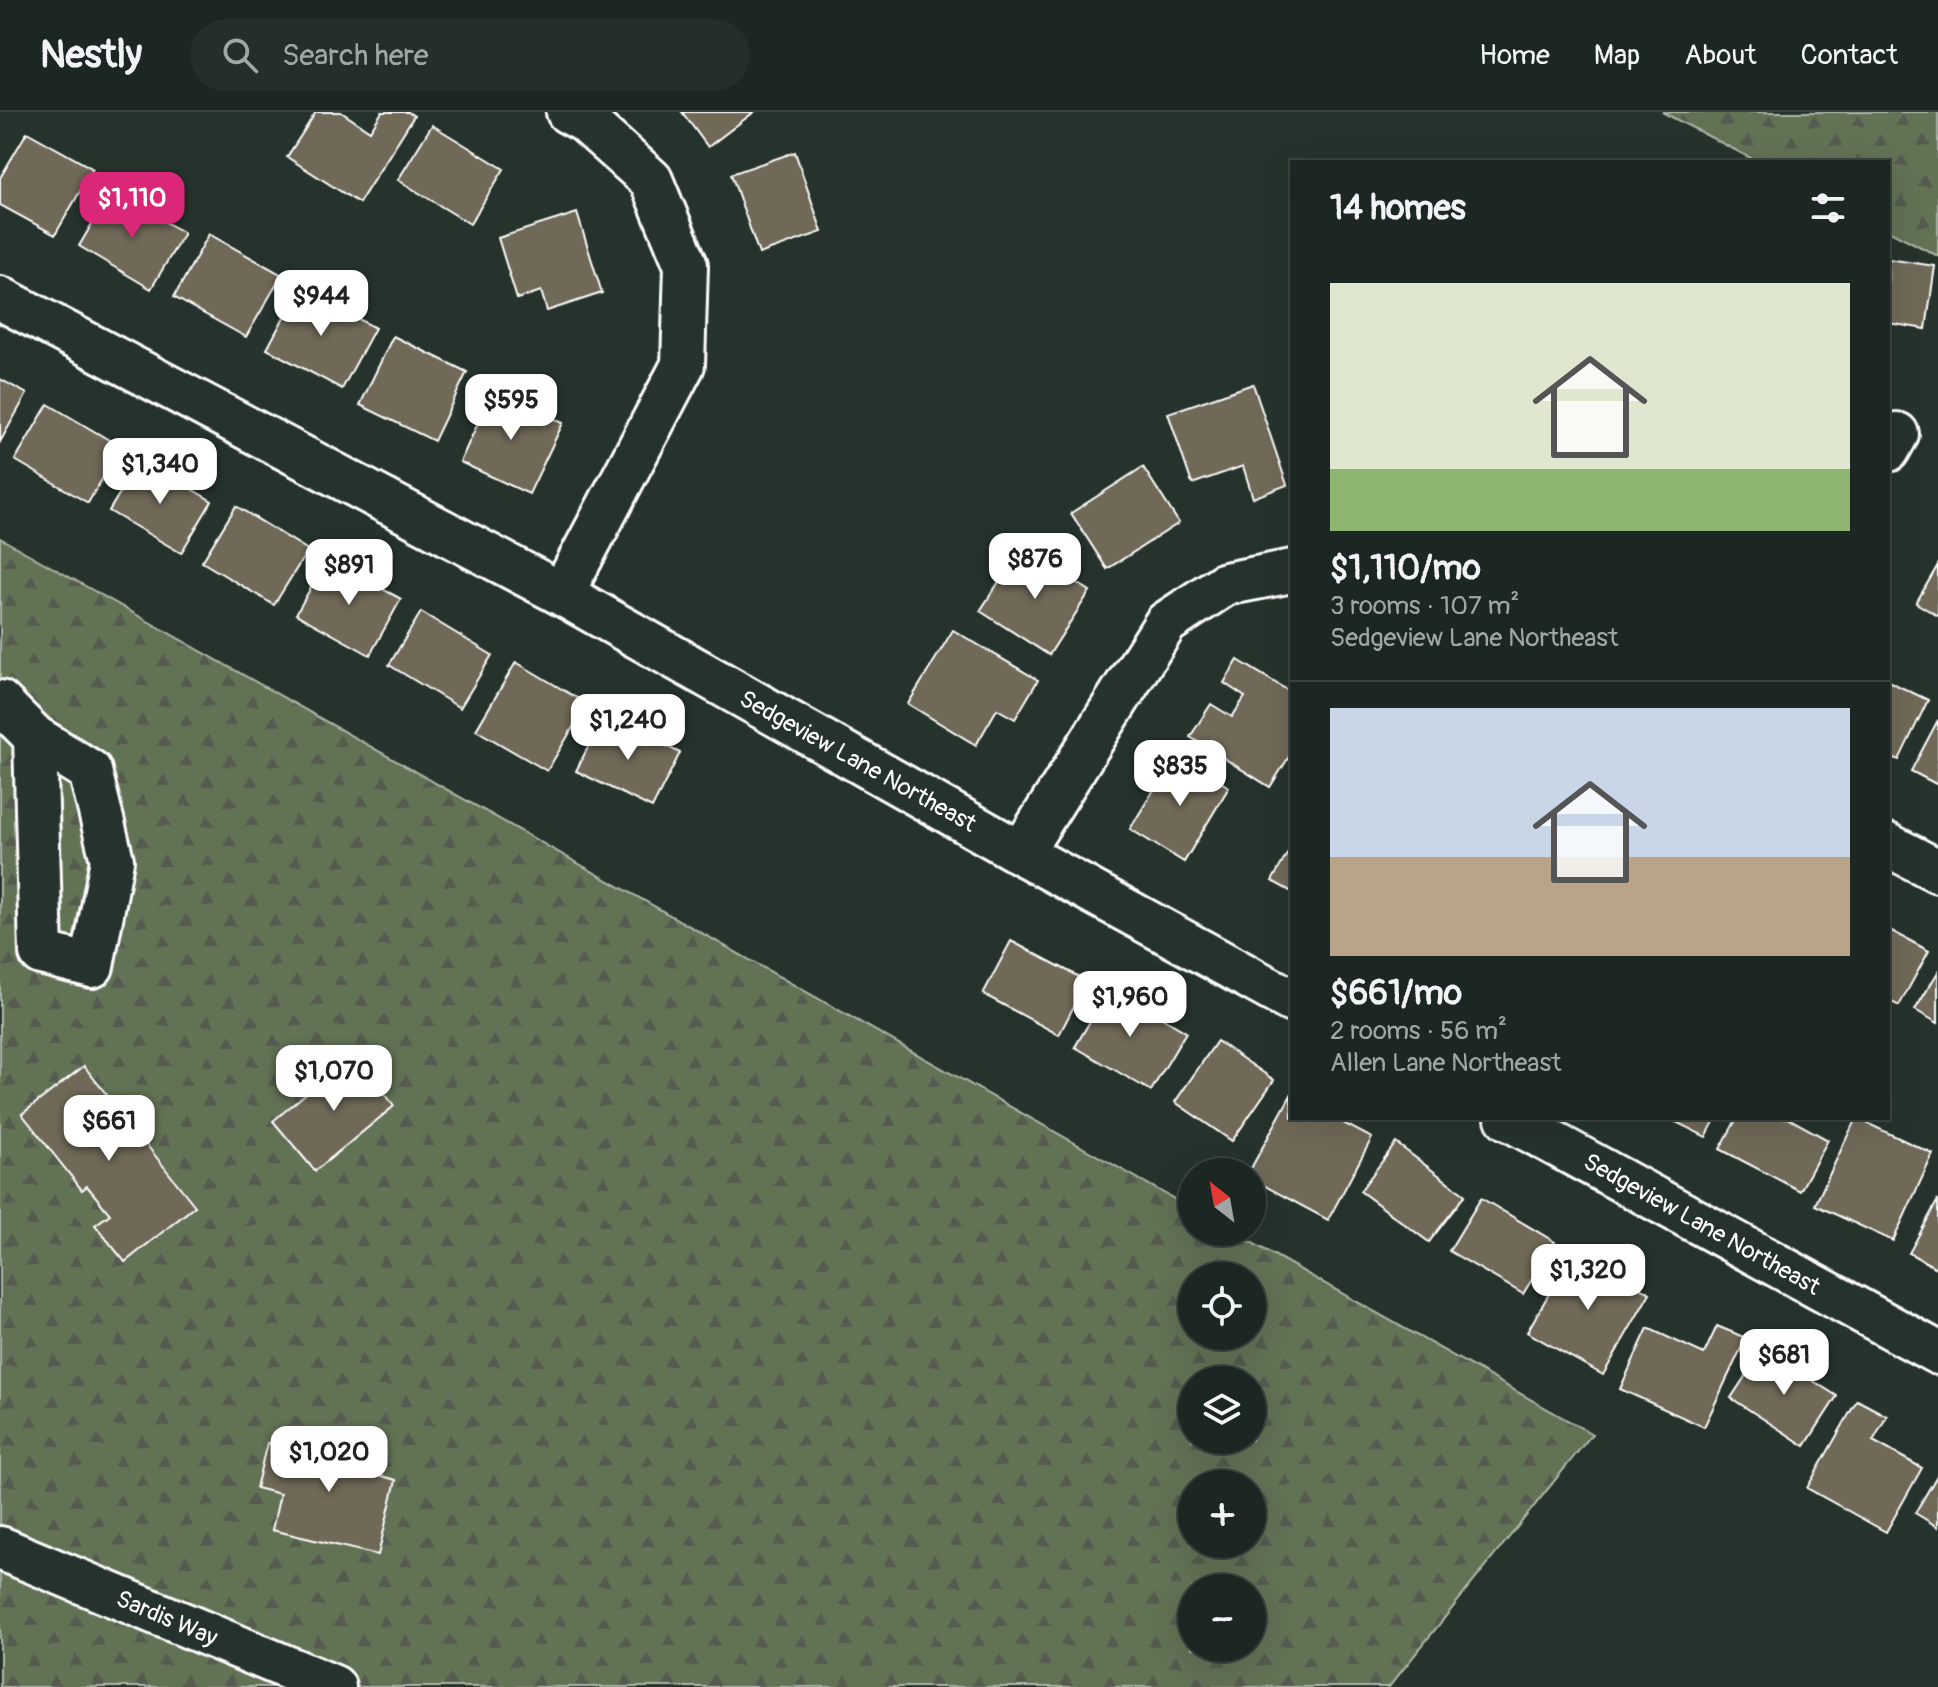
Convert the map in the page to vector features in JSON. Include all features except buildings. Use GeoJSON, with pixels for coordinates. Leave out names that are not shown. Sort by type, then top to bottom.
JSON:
{"type":"FeatureCollection","features":[{"type":"Feature","properties":{"kind":"street"},"geometry":{"type":"LineString","coordinates":[[562,594],[683,365],[686,265],[651,180],[585,121],[568,112]]}},
{"type":"Feature","properties":{"kind":"street","name":"Sedgeview Lane Northeast"},"geometry":{"type":"LineString","coordinates":[[0,298],[562,594],[1021,853],[1290,1000]]}},
{"type":"Feature","properties":{"kind":"street"},"geometry":{"type":"LineString","coordinates":[[1021,853],[1166,623],[1225,584],[1290,571]]}},
{"type":"Feature","properties":{"kind":"street"},"geometry":{"type":"LineString","coordinates":[[0,702],[35,737],[90,771],[112,860],[92,966],[41,953],[35,737]]}},
{"type":"Feature","properties":{"kind":"street"},"geometry":{"type":"LineString","coordinates":[[1890,846],[1938,871]]}},
{"type":"Feature","properties":{"kind":"street","name":"Sedgeview Lane Northeast"},"geometry":{"type":"LineString","coordinates":[[1511,1120],[1938,1353]]}},
{"type":"Feature","properties":{"kind":"street","name":"Sardis Way"},"geometry":{"type":"LineString","coordinates":[[0,1548],[334,1687]]}},
{"type":"Feature","properties":{"kind":"green space"},"geometry":{"type":"Polygon","coordinates":[[[1662,112],[1938,112],[1938,256],[1890,231],[1890,160],[1754,160],[1662,112]]]}},
{"type":"Feature","properties":{"kind":"green space"},"geometry":{"type":"Polygon","coordinates":[[[0,538],[1178,1201],[1178,1246],[1258,1246],[1592,1434],[1389,1687],[0,1687],[0,538]]]}}]}
